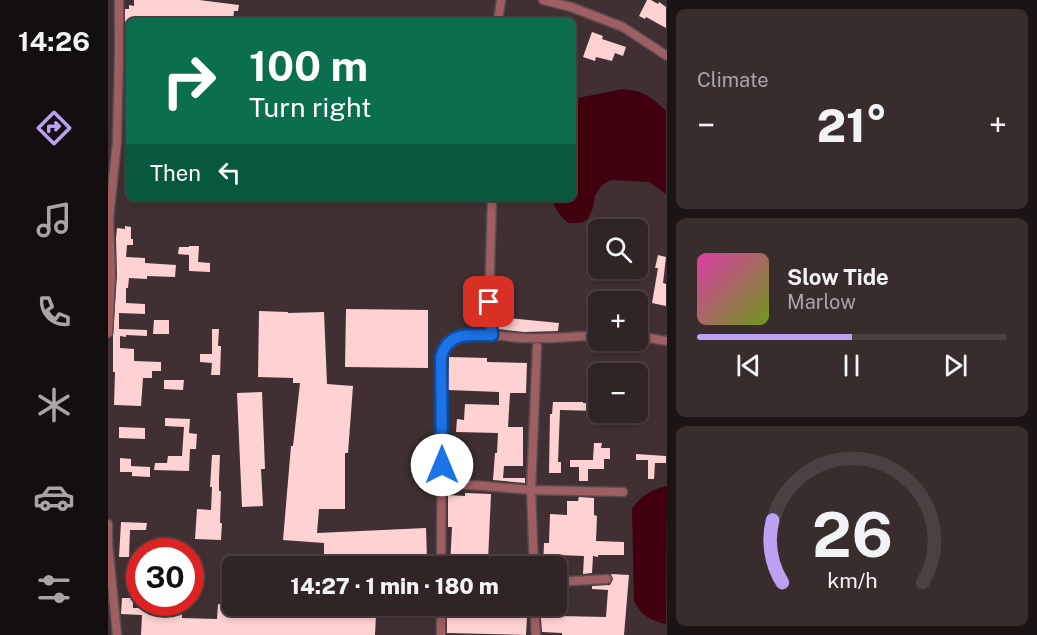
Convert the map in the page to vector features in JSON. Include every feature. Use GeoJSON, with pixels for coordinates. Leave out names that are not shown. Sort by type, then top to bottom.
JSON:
{"type":"FeatureCollection","features":[{"type":"Feature","properties":{"kind":"street"},"geometry":{"type":"LineString","coordinates":[[108,333],[111,275],[108,218],[117,142],[119,0]]}},
{"type":"Feature","properties":{"kind":"street"},"geometry":{"type":"LineString","coordinates":[[498,18],[501,0]]}},
{"type":"Feature","properties":{"kind":"street"},"geometry":{"type":"LineString","coordinates":[[543,0],[571,7],[623,27],[666,56]]}},
{"type":"Feature","properties":{"kind":"street"},"geometry":{"type":"LineString","coordinates":[[492,201],[489,302],[492,335]]}},
{"type":"Feature","properties":{"kind":"street"},"geometry":{"type":"LineString","coordinates":[[441,556],[441,357],[443,348],[461,335],[546,339],[588,336]]}},
{"type":"Feature","properties":{"kind":"street"},"geometry":{"type":"LineString","coordinates":[[648,338],[666,341]]}},
{"type":"Feature","properties":{"kind":"street"},"geometry":{"type":"LineString","coordinates":[[534,556],[531,490],[537,347]]}},
{"type":"Feature","properties":{"kind":"street"},"geometry":{"type":"LineString","coordinates":[[442,483],[531,490],[622,492]]}},
{"type":"Feature","properties":{"kind":"street"},"geometry":{"type":"LineString","coordinates":[[108,524],[117,635]]}},
{"type":"Feature","properties":{"kind":"street"},"geometry":{"type":"LineString","coordinates":[[567,581],[607,579]]}},
{"type":"Feature","properties":{"kind":"street"},"geometry":{"type":"LineString","coordinates":[[441,616],[441,635]]}},
{"type":"Feature","properties":{"kind":"street"},"geometry":{"type":"LineString","coordinates":[[535,616],[536,635]]}},
{"type":"Feature","properties":{"kind":"shaded area"},"geometry":{"type":"Polygon","coordinates":[[[623,89],[647,96],[666,111],[666,194],[649,182],[611,180],[602,185],[595,195],[593,208],[587,220],[580,223],[568,223],[563,218],[553,201],[576,201],[576,98],[623,89]]]}},
{"type":"Feature","properties":{"kind":"shaded area"},"geometry":{"type":"Polygon","coordinates":[[[667,486],[666,624],[647,617],[634,601],[632,509],[647,494],[667,486]]]}},
{"type":"Feature","properties":{"kind":"building"},"geometry":{"type":"Polygon","coordinates":[[[134,0],[199,0],[239,5],[238,11],[234,11],[233,18],[184,16],[184,18],[126,18],[125,66],[125,9],[129,9],[129,5],[134,6],[134,0]]]}},
{"type":"Feature","properties":{"kind":"building"},"geometry":{"type":"Polygon","coordinates":[[[647,0],[658,4],[659,2],[666,7],[666,28],[646,17],[645,19],[639,16],[647,0]]]}},
{"type":"Feature","properties":{"kind":"building"},"geometry":{"type":"Polygon","coordinates":[[[592,32],[603,36],[602,39],[626,47],[623,56],[615,53],[612,61],[596,57],[595,61],[583,57],[592,32]]]}},
{"type":"Feature","properties":{"kind":"building"},"geometry":{"type":"Polygon","coordinates":[[[125,226],[131,227],[131,239],[133,239],[133,245],[127,245],[126,257],[145,258],[145,263],[176,265],[175,277],[129,278],[126,303],[145,304],[145,314],[119,313],[119,329],[147,330],[147,336],[120,336],[120,348],[134,349],[134,361],[161,362],[161,371],[152,371],[152,378],[143,378],[141,406],[114,405],[113,336],[117,275],[116,238],[117,228],[125,229],[125,226]]]}},
{"type":"Feature","properties":{"kind":"building"},"geometry":{"type":"Polygon","coordinates":[[[199,246],[198,262],[210,263],[210,272],[189,271],[189,255],[178,254],[179,247],[199,246]]]}},
{"type":"Feature","properties":{"kind":"building"},"geometry":{"type":"Polygon","coordinates":[[[658,255],[666,257],[663,283],[666,284],[666,306],[652,303],[658,255]]]}},
{"type":"Feature","properties":{"kind":"building"},"geometry":{"type":"Polygon","coordinates":[[[346,309],[428,310],[428,368],[345,367],[346,309]]]}},
{"type":"Feature","properties":{"kind":"building"},"geometry":{"type":"Polygon","coordinates":[[[259,311],[324,312],[327,384],[353,386],[348,453],[345,453],[345,509],[319,509],[317,533],[426,528],[427,556],[324,556],[324,543],[283,540],[291,446],[293,446],[300,383],[293,383],[293,378],[258,377],[259,311]]]}},
{"type":"Feature","properties":{"kind":"building"},"geometry":{"type":"Polygon","coordinates":[[[497,317],[559,323],[558,331],[524,332],[498,329],[497,317]]]}},
{"type":"Feature","properties":{"kind":"building"},"geometry":{"type":"Polygon","coordinates":[[[154,320],[169,320],[169,334],[153,334],[154,320]]]}},
{"type":"Feature","properties":{"kind":"building"},"geometry":{"type":"Polygon","coordinates":[[[212,329],[219,329],[220,375],[211,375],[212,363],[200,362],[200,354],[212,354],[212,329]]]}},
{"type":"Feature","properties":{"kind":"building"},"geometry":{"type":"Polygon","coordinates":[[[449,357],[487,358],[487,362],[527,363],[526,393],[510,393],[508,427],[523,427],[523,466],[504,466],[503,478],[525,478],[525,483],[493,480],[498,433],[456,432],[457,419],[464,420],[465,404],[499,405],[499,392],[448,390],[449,357]]]}},
{"type":"Feature","properties":{"kind":"building"},"geometry":{"type":"Polygon","coordinates":[[[164,380],[184,380],[183,390],[164,389],[164,380]]]}},
{"type":"Feature","properties":{"kind":"building"},"geometry":{"type":"Polygon","coordinates":[[[262,392],[265,469],[261,469],[263,506],[242,507],[237,393],[262,392]]]}},
{"type":"Feature","properties":{"kind":"building"},"geometry":{"type":"Polygon","coordinates":[[[553,402],[588,403],[588,411],[560,410],[558,462],[561,462],[561,473],[549,473],[550,414],[552,414],[553,402]]]}},
{"type":"Feature","properties":{"kind":"building"},"geometry":{"type":"Polygon","coordinates":[[[165,418],[190,419],[189,433],[197,434],[196,449],[190,449],[189,471],[154,470],[155,463],[167,463],[168,456],[182,456],[184,427],[165,426],[165,418]]]}},
{"type":"Feature","properties":{"kind":"building"},"geometry":{"type":"Polygon","coordinates":[[[119,427],[145,428],[145,439],[119,438],[119,427]]]}},
{"type":"Feature","properties":{"kind":"building"},"geometry":{"type":"Polygon","coordinates":[[[594,443],[602,443],[601,448],[610,448],[610,459],[604,459],[604,469],[588,469],[588,481],[579,481],[579,467],[570,467],[570,460],[593,460],[594,443]]]}},
{"type":"Feature","properties":{"kind":"building"},"geometry":{"type":"Polygon","coordinates":[[[636,454],[666,456],[666,463],[655,463],[654,479],[648,479],[648,460],[636,460],[636,454]]]}},
{"type":"Feature","properties":{"kind":"building"},"geometry":{"type":"Polygon","coordinates":[[[212,455],[220,455],[221,540],[195,538],[197,509],[211,510],[212,487],[210,487],[212,455]]]}},
{"type":"Feature","properties":{"kind":"building"},"geometry":{"type":"Polygon","coordinates":[[[120,458],[131,459],[131,466],[150,467],[150,477],[132,476],[132,472],[120,472],[120,458]]]}},
{"type":"Feature","properties":{"kind":"building"},"geometry":{"type":"Polygon","coordinates":[[[465,493],[491,494],[488,556],[451,556],[452,527],[448,527],[448,495],[465,496],[465,493]]]}},
{"type":"Feature","properties":{"kind":"building"},"geometry":{"type":"Polygon","coordinates":[[[579,497],[594,498],[594,515],[597,516],[596,541],[624,542],[624,555],[593,556],[592,573],[583,574],[584,556],[543,556],[544,543],[549,543],[550,514],[567,515],[567,501],[578,501],[579,497]]]}},
{"type":"Feature","properties":{"kind":"building"},"geometry":{"type":"Polygon","coordinates":[[[121,522],[147,523],[146,530],[130,530],[130,538],[126,538],[126,557],[119,557],[121,522]]]}},
{"type":"Feature","properties":{"kind":"building"},"geometry":{"type":"Polygon","coordinates":[[[611,574],[629,575],[624,635],[562,635],[562,633],[542,632],[541,616],[606,617],[608,590],[592,589],[592,586],[610,585],[613,579],[611,574]]]}},
{"type":"Feature","properties":{"kind":"building"},"geometry":{"type":"Polygon","coordinates":[[[122,598],[126,598],[126,614],[121,614],[122,598]]]}},
{"type":"Feature","properties":{"kind":"building"},"geometry":{"type":"Polygon","coordinates":[[[218,604],[222,605],[222,616],[376,616],[375,635],[141,635],[142,616],[217,619],[218,604]]]}},
{"type":"Feature","properties":{"kind":"building"},"geometry":{"type":"Polygon","coordinates":[[[447,617],[527,618],[526,635],[447,633],[447,617]]]}},
{"type":"Feature","properties":{"kind":"route"},"geometry":{"type":"LineString","coordinates":[[442,465],[441,357],[443,348],[461,335],[492,335],[489,302]]}}]}
